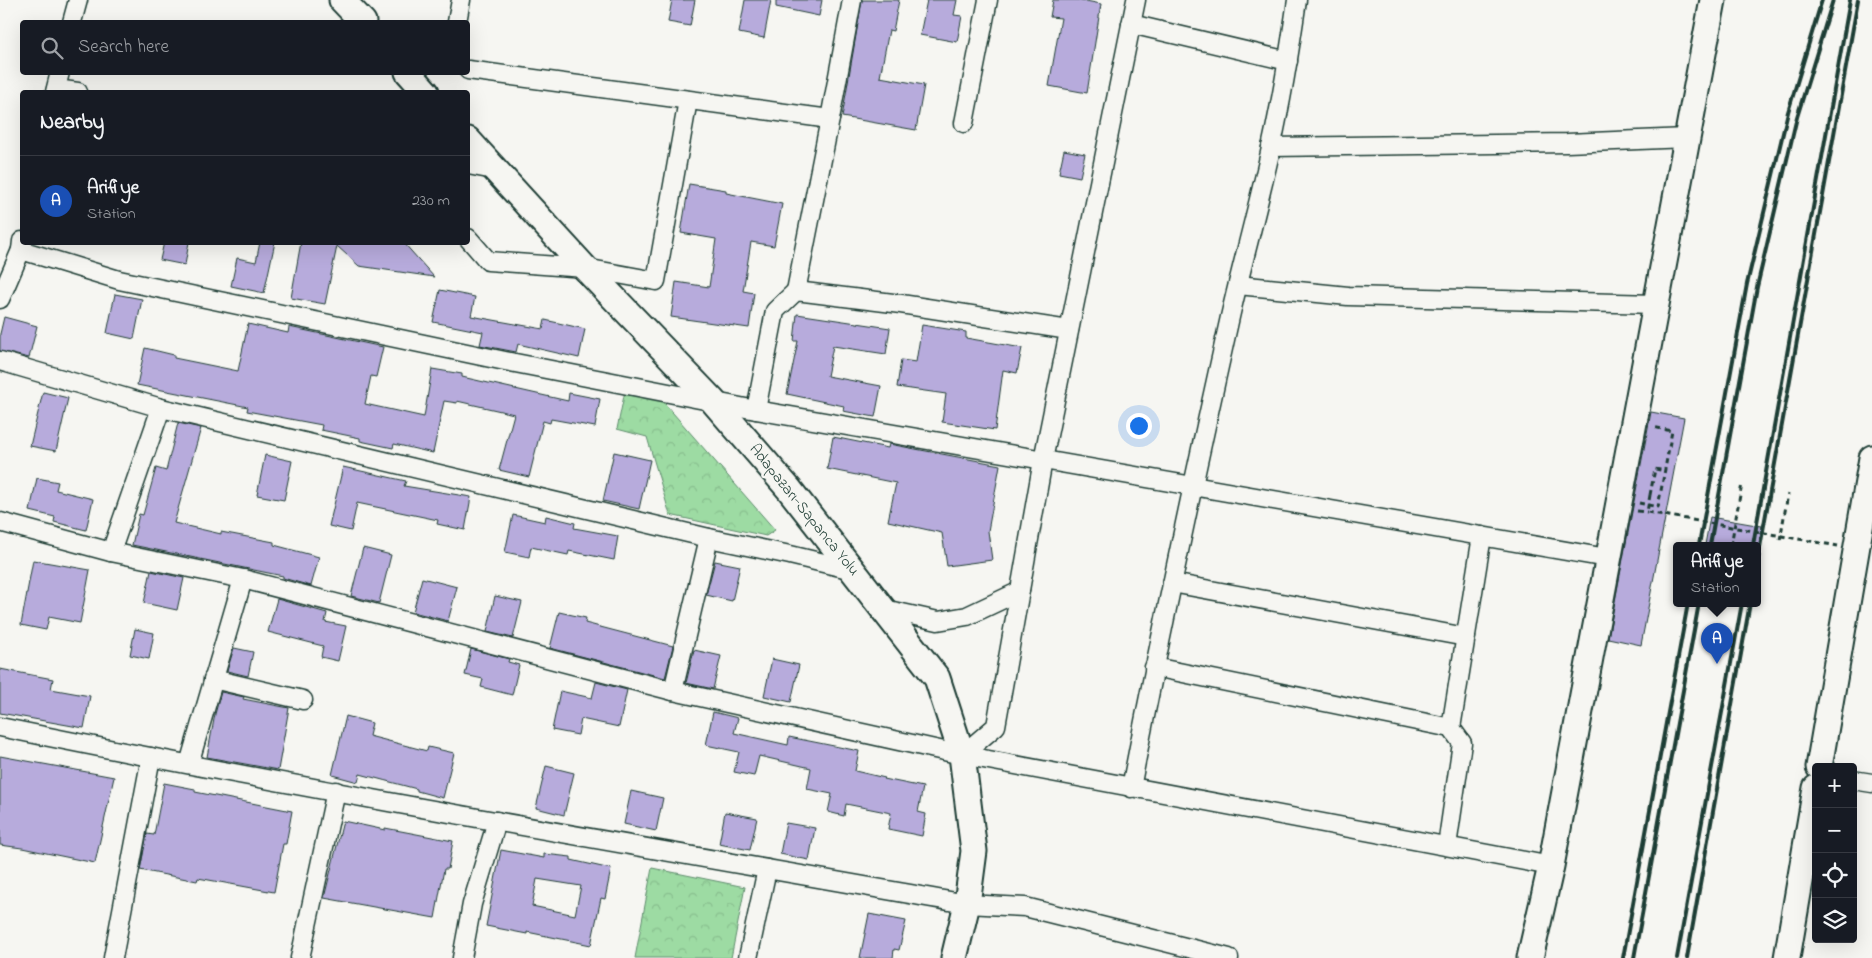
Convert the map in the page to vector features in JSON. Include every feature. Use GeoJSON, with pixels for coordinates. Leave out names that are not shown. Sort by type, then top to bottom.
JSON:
{"type":"FeatureCollection","features":[{"type":"Feature","properties":{"kind":"street"},"geometry":{"type":"LineString","coordinates":[[73,20],[78,0]]}},
{"type":"Feature","properties":{"kind":"street"},"geometry":{"type":"LineString","coordinates":[[342,0],[361,20]]}},
{"type":"Feature","properties":{"kind":"street"},"geometry":{"type":"LineString","coordinates":[[457,20],[461,0]]}},
{"type":"Feature","properties":{"kind":"street"},"geometry":{"type":"LineString","coordinates":[[756,410],[775,312],[796,291],[852,0]]}},
{"type":"Feature","properties":{"kind":"street"},"geometry":{"type":"LineString","coordinates":[[964,123],[988,0]]}},
{"type":"Feature","properties":{"kind":"street"},"geometry":{"type":"LineString","coordinates":[[962,755],[996,726],[1043,460],[1136,0]]}},
{"type":"Feature","properties":{"kind":"street"},"geometry":{"type":"LineString","coordinates":[[1131,788],[1192,487],[1271,147],[1288,61],[1297,0]]}},
{"type":"Feature","properties":{"kind":"street"},"geometry":{"type":"LineString","coordinates":[[1530,958],[1551,866],[1713,0]]}},
{"type":"Feature","properties":{"kind":"street"},"geometry":{"type":"LineString","coordinates":[[1131,24],[1288,61]]}},
{"type":"Feature","properties":{"kind":"street"},"geometry":{"type":"LineString","coordinates":[[470,70],[830,119]]}},
{"type":"Feature","properties":{"kind":"street"},"geometry":{"type":"LineString","coordinates":[[411,75],[424,90]]}},
{"type":"Feature","properties":{"kind":"street"},"geometry":{"type":"LineString","coordinates":[[57,85],[72,90]]}},
{"type":"Feature","properties":{"kind":"street"},"geometry":{"type":"LineString","coordinates":[[470,240],[488,261],[585,268],[656,281],[688,100]]}},
{"type":"Feature","properties":{"kind":"street"},"geometry":{"type":"LineString","coordinates":[[1271,147],[1557,143],[1687,138]]}},
{"type":"Feature","properties":{"kind":"street","name":"Adapazarı-Sapanca Yolu"},"geometry":{"type":"LineString","coordinates":[[470,142],[585,268],[712,400],[789,489],[937,678],[962,755],[974,851],[967,904],[954,958]]}},
{"type":"Feature","properties":{"kind":"street"},"geometry":{"type":"LineString","coordinates":[[470,164],[494,170]]}},
{"type":"Feature","properties":{"kind":"street"},"geometry":{"type":"LineString","coordinates":[[0,299],[22,246],[119,280],[505,361],[756,410],[1608,558]]}},
{"type":"Feature","properties":{"kind":"street"},"geometry":{"type":"LineString","coordinates":[[1238,285],[1348,296],[1656,304]]}},
{"type":"Feature","properties":{"kind":"street"},"geometry":{"type":"LineString","coordinates":[[796,291],[901,304],[1069,330]]}},
{"type":"Feature","properties":{"kind":"street"},"geometry":{"type":"LineString","coordinates":[[0,361],[161,408],[709,538],[790,554],[853,570]]}},
{"type":"Feature","properties":{"kind":"street"},"geometry":{"type":"LineString","coordinates":[[111,552],[161,408]]}},
{"type":"Feature","properties":{"kind":"street"},"geometry":{"type":"LineString","coordinates":[[1820,763],[1872,458]]}},
{"type":"Feature","properties":{"kind":"street"},"geometry":{"type":"LineString","coordinates":[[0,522],[111,552],[244,579],[673,691],[962,755],[1551,866]]}},
{"type":"Feature","properties":{"kind":"street"},"geometry":{"type":"LineString","coordinates":[[1451,728],[1482,536]]}},
{"type":"Feature","properties":{"kind":"street"},"geometry":{"type":"LineString","coordinates":[[673,691],[709,538]]}},
{"type":"Feature","properties":{"kind":"street"},"geometry":{"type":"LineString","coordinates":[[189,764],[244,579]]}},
{"type":"Feature","properties":{"kind":"street"},"geometry":{"type":"LineString","coordinates":[[1172,583],[1466,637]]}},
{"type":"Feature","properties":{"kind":"street"},"geometry":{"type":"LineString","coordinates":[[884,609],[938,621],[967,616],[1020,592]]}},
{"type":"Feature","properties":{"kind":"street"},"geometry":{"type":"LineString","coordinates":[[1154,667],[1451,728],[1462,743],[1447,846]]}},
{"type":"Feature","properties":{"kind":"street"},"geometry":{"type":"LineString","coordinates":[[213,679],[303,700]]}},
{"type":"Feature","properties":{"kind":"street"},"geometry":{"type":"LineString","coordinates":[[0,727],[151,757],[767,869],[967,904],[1025,907],[1229,958]]}},
{"type":"Feature","properties":{"kind":"street"},"geometry":{"type":"LineString","coordinates":[[113,958],[151,757]]}},
{"type":"Feature","properties":{"kind":"street"},"geometry":{"type":"LineString","coordinates":[[1857,781],[1872,783]]}},
{"type":"Feature","properties":{"kind":"street"},"geometry":{"type":"LineString","coordinates":[[300,958],[336,791]]}},
{"type":"Feature","properties":{"kind":"street"},"geometry":{"type":"LineString","coordinates":[[1787,958],[1813,808]]}},
{"type":"Feature","properties":{"kind":"street"},"geometry":{"type":"LineString","coordinates":[[462,958],[472,904],[497,821]]}},
{"type":"Feature","properties":{"kind":"street"},"geometry":{"type":"LineString","coordinates":[[748,958],[767,869]]}},
{"type":"Feature","properties":{"kind":"path"},"geometry":{"type":"LineString","coordinates":[[1659,500],[1670,441]]}},
{"type":"Feature","properties":{"kind":"path"},"geometry":{"type":"LineString","coordinates":[[1664,471],[1655,469],[1647,512],[1781,538],[1856,546]]}},
{"type":"Feature","properties":{"kind":"path"},"geometry":{"type":"LineString","coordinates":[[1732,542],[1742,484]]}},
{"type":"Feature","properties":{"kind":"path"},"geometry":{"type":"LineString","coordinates":[[1781,538],[1788,494]]}},
{"type":"Feature","properties":{"kind":"green space"},"geometry":{"type":"Polygon","coordinates":[[[625,391],[659,397],[775,530],[766,536],[670,515],[647,437],[617,429],[625,391]]]}},
{"type":"Feature","properties":{"kind":"green space"},"geometry":{"type":"Polygon","coordinates":[[[652,868],[745,887],[731,958],[635,958],[652,868]]]}},
{"type":"Feature","properties":{"kind":"building"},"geometry":{"type":"Polygon","coordinates":[[[672,0],[695,0],[690,26],[668,22],[672,0]]]}},
{"type":"Feature","properties":{"kind":"building"},"geometry":{"type":"Polygon","coordinates":[[[745,0],[771,0],[764,38],[739,33],[745,0]]]}},
{"type":"Feature","properties":{"kind":"building"},"geometry":{"type":"Polygon","coordinates":[[[776,0],[822,0],[819,16],[776,7],[776,0]]]}},
{"type":"Feature","properties":{"kind":"building"},"geometry":{"type":"Polygon","coordinates":[[[862,0],[899,0],[893,31],[889,30],[880,77],[924,85],[916,130],[842,117],[862,0]]]}},
{"type":"Feature","properties":{"kind":"building"},"geometry":{"type":"Polygon","coordinates":[[[927,0],[957,0],[954,15],[962,16],[957,42],[920,35],[927,0]]]}},
{"type":"Feature","properties":{"kind":"building"},"geometry":{"type":"Polygon","coordinates":[[[1053,0],[1081,0],[1101,4],[1087,93],[1049,86],[1061,18],[1050,17],[1053,0]]]}},
{"type":"Feature","properties":{"kind":"building"},"geometry":{"type":"Polygon","coordinates":[[[1064,150],[1085,154],[1080,177],[1059,173],[1064,150]]]}},
{"type":"Feature","properties":{"kind":"building"},"geometry":{"type":"Polygon","coordinates":[[[689,184],[726,190],[726,193],[782,204],[774,246],[751,242],[743,291],[754,293],[749,328],[671,317],[676,282],[709,287],[716,239],[681,233],[689,184]]]}},
{"type":"Feature","properties":{"kind":"building"},"geometry":{"type":"Polygon","coordinates":[[[163,245],[188,245],[185,265],[160,260],[163,245]]]}},
{"type":"Feature","properties":{"kind":"building"},"geometry":{"type":"Polygon","coordinates":[[[259,245],[274,245],[264,293],[231,286],[237,258],[256,262],[259,245]]]}},
{"type":"Feature","properties":{"kind":"building"},"geometry":{"type":"Polygon","coordinates":[[[300,245],[406,245],[434,277],[359,266],[337,246],[325,304],[291,298],[300,245]]]}},
{"type":"Feature","properties":{"kind":"building"},"geometry":{"type":"Polygon","coordinates":[[[440,290],[475,297],[471,316],[543,329],[545,320],[585,329],[579,358],[518,344],[516,352],[480,345],[483,332],[433,322],[440,290]]]}},
{"type":"Feature","properties":{"kind":"building"},"geometry":{"type":"Polygon","coordinates":[[[115,294],[142,299],[134,339],[107,333],[115,294]]]}},
{"type":"Feature","properties":{"kind":"building"},"geometry":{"type":"Polygon","coordinates":[[[797,314],[890,328],[886,354],[833,346],[827,376],[881,386],[875,417],[843,411],[844,406],[787,394],[798,341],[794,341],[797,314]]]}},
{"type":"Feature","properties":{"kind":"building"},"geometry":{"type":"Polygon","coordinates":[[[4,317],[37,326],[29,358],[0,351],[0,334],[4,317]]]}},
{"type":"Feature","properties":{"kind":"building"},"geometry":{"type":"Polygon","coordinates":[[[248,324],[288,333],[289,327],[383,347],[376,377],[371,376],[365,404],[424,417],[432,369],[462,374],[462,377],[568,401],[569,393],[600,399],[595,427],[551,419],[550,423],[543,421],[529,477],[499,470],[514,414],[457,401],[457,403],[444,401],[433,453],[394,444],[393,448],[360,441],[360,438],[321,430],[322,425],[247,411],[248,407],[137,385],[145,348],[174,355],[174,358],[238,371],[248,324]]]}},
{"type":"Feature","properties":{"kind":"building"},"geometry":{"type":"Polygon","coordinates":[[[922,325],[966,332],[966,338],[1022,348],[1017,373],[1003,370],[995,430],[942,422],[946,394],[897,387],[901,360],[916,362],[922,325]]]}},
{"type":"Feature","properties":{"kind":"building"},"geometry":{"type":"Polygon","coordinates":[[[43,392],[68,398],[56,451],[30,446],[43,392]]]}},
{"type":"Feature","properties":{"kind":"building"},"geometry":{"type":"Polygon","coordinates":[[[1651,412],[1684,418],[1641,645],[1608,638],[1651,412]]]}},
{"type":"Feature","properties":{"kind":"building"},"geometry":{"type":"Polygon","coordinates":[[[178,423],[201,428],[174,523],[221,534],[221,532],[274,542],[274,545],[319,557],[311,586],[283,578],[283,576],[132,545],[139,514],[143,515],[156,468],[166,471],[178,423]]]}},
{"type":"Feature","properties":{"kind":"building"},"geometry":{"type":"Polygon","coordinates":[[[833,437],[888,448],[889,444],[1000,465],[988,531],[992,560],[947,566],[942,533],[888,521],[896,483],[827,469],[833,437]]]}},
{"type":"Feature","properties":{"kind":"building"},"geometry":{"type":"Polygon","coordinates":[[[614,452],[650,460],[639,509],[603,501],[614,452]]]}},
{"type":"Feature","properties":{"kind":"building"},"geometry":{"type":"Polygon","coordinates":[[[265,455],[292,461],[284,500],[257,495],[265,455]]]}},
{"type":"Feature","properties":{"kind":"building"},"geometry":{"type":"Polygon","coordinates":[[[343,467],[406,481],[404,486],[471,497],[465,530],[437,524],[438,520],[357,503],[351,531],[329,526],[343,467]]]}},
{"type":"Feature","properties":{"kind":"building"},"geometry":{"type":"Polygon","coordinates":[[[37,478],[58,482],[56,490],[93,499],[86,530],[54,522],[55,517],[30,511],[37,478]]]}},
{"type":"Feature","properties":{"kind":"building"},"geometry":{"type":"Polygon","coordinates":[[[513,515],[545,522],[546,516],[575,523],[574,528],[618,536],[614,560],[569,551],[568,555],[531,547],[529,557],[505,552],[513,515]]]}},
{"type":"Feature","properties":{"kind":"building"},"geometry":{"type":"Polygon","coordinates":[[[1710,517],[1762,526],[1759,542],[1706,542],[1710,517]]]}},
{"type":"Feature","properties":{"kind":"building"},"geometry":{"type":"Polygon","coordinates":[[[363,548],[391,555],[379,603],[351,596],[363,548]]]}},
{"type":"Feature","properties":{"kind":"building"},"geometry":{"type":"Polygon","coordinates":[[[33,560],[90,570],[80,623],[49,617],[46,630],[21,625],[33,560]]]}},
{"type":"Feature","properties":{"kind":"building"},"geometry":{"type":"Polygon","coordinates":[[[715,561],[740,566],[732,601],[706,595],[715,561]]]}},
{"type":"Feature","properties":{"kind":"building"},"geometry":{"type":"Polygon","coordinates":[[[151,571],[184,578],[177,610],[144,603],[151,571]]]}},
{"type":"Feature","properties":{"kind":"building"},"geometry":{"type":"Polygon","coordinates":[[[422,578],[457,587],[448,621],[413,612],[422,578]]]}},
{"type":"Feature","properties":{"kind":"building"},"geometry":{"type":"Polygon","coordinates":[[[495,596],[522,602],[513,638],[487,632],[495,596]]]}},
{"type":"Feature","properties":{"kind":"building"},"geometry":{"type":"Polygon","coordinates":[[[277,599],[327,613],[325,622],[346,626],[338,661],[321,657],[323,646],[268,632],[277,599]]]}},
{"type":"Feature","properties":{"kind":"building"},"geometry":{"type":"Polygon","coordinates":[[[559,612],[586,618],[585,623],[673,646],[665,678],[550,648],[559,612]]]}},
{"type":"Feature","properties":{"kind":"building"},"geometry":{"type":"Polygon","coordinates":[[[135,629],[154,633],[149,659],[130,655],[135,629]]]}},
{"type":"Feature","properties":{"kind":"building"},"geometry":{"type":"Polygon","coordinates":[[[234,648],[253,652],[248,676],[227,671],[234,648]]]}},
{"type":"Feature","properties":{"kind":"building"},"geometry":{"type":"Polygon","coordinates":[[[471,649],[509,659],[508,662],[519,665],[512,695],[481,687],[483,679],[465,675],[471,649]]]}},
{"type":"Feature","properties":{"kind":"building"},"geometry":{"type":"Polygon","coordinates":[[[694,650],[721,656],[713,689],[686,683],[694,650]]]}},
{"type":"Feature","properties":{"kind":"building"},"geometry":{"type":"Polygon","coordinates":[[[772,659],[799,665],[791,702],[764,696],[772,659]]]}},
{"type":"Feature","properties":{"kind":"building"},"geometry":{"type":"Polygon","coordinates":[[[0,669],[53,679],[51,689],[90,696],[84,728],[0,713],[0,669]]]}},
{"type":"Feature","properties":{"kind":"building"},"geometry":{"type":"Polygon","coordinates":[[[596,682],[627,690],[619,727],[581,719],[578,735],[552,730],[560,691],[592,698],[596,682]]]}},
{"type":"Feature","properties":{"kind":"building"},"geometry":{"type":"Polygon","coordinates":[[[221,692],[244,697],[243,699],[289,708],[278,770],[207,757],[221,692]]]}},
{"type":"Feature","properties":{"kind":"building"},"geometry":{"type":"Polygon","coordinates":[[[713,712],[738,718],[734,733],[788,745],[789,737],[859,751],[855,771],[923,787],[918,812],[926,814],[922,836],[888,829],[891,813],[846,804],[844,816],[828,812],[832,794],[807,789],[811,768],[759,756],[754,776],[734,772],[739,752],[706,745],[713,712]]]}},
{"type":"Feature","properties":{"kind":"building"},"geometry":{"type":"Polygon","coordinates":[[[346,716],[372,723],[369,736],[427,751],[428,747],[454,753],[443,798],[360,774],[358,782],[332,775],[346,716]]]}},
{"type":"Feature","properties":{"kind":"building"},"geometry":{"type":"Polygon","coordinates":[[[0,756],[114,777],[95,863],[0,845],[0,756]]]}},
{"type":"Feature","properties":{"kind":"building"},"geometry":{"type":"Polygon","coordinates":[[[546,766],[574,773],[564,815],[536,808],[546,766]]]}},
{"type":"Feature","properties":{"kind":"building"},"geometry":{"type":"Polygon","coordinates":[[[164,783],[195,789],[195,792],[292,811],[286,844],[283,844],[274,892],[198,878],[197,881],[140,870],[147,834],[154,835],[164,783]]]}},
{"type":"Feature","properties":{"kind":"building"},"geometry":{"type":"Polygon","coordinates":[[[631,791],[663,798],[656,831],[624,824],[631,791]]]}},
{"type":"Feature","properties":{"kind":"building"},"geometry":{"type":"Polygon","coordinates":[[[725,812],[757,818],[750,850],[719,844],[725,812]]]}},
{"type":"Feature","properties":{"kind":"building"},"geometry":{"type":"Polygon","coordinates":[[[343,821],[453,841],[448,869],[444,869],[435,918],[324,898],[343,821]]]}},
{"type":"Feature","properties":{"kind":"building"},"geometry":{"type":"Polygon","coordinates":[[[786,823],[815,828],[809,860],[780,854],[786,823]]]}},
{"type":"Feature","properties":{"kind":"building"},"geometry":{"type":"Polygon","coordinates":[[[501,850],[544,858],[544,854],[571,857],[571,860],[611,869],[605,899],[601,898],[591,945],[486,926],[501,850]],[[537,879],[532,906],[575,915],[581,886],[537,879]]]}},
{"type":"Feature","properties":{"kind":"building"},"geometry":{"type":"Polygon","coordinates":[[[869,914],[906,921],[899,950],[894,949],[893,958],[860,958],[869,914]]]}},
{"type":"Feature","properties":{"kind":"railway"},"geometry":{"type":"LineString","coordinates":[[1700,542],[1747,284],[1788,112],[1822,0]]}},
{"type":"Feature","properties":{"kind":"railway"},"geometry":{"type":"LineString","coordinates":[[1711,542],[1757,287],[1797,117],[1833,0]]}},
{"type":"Feature","properties":{"kind":"railway"},"geometry":{"type":"LineString","coordinates":[[1754,542],[1850,0]]}},
{"type":"Feature","properties":{"kind":"railway"},"geometry":{"type":"LineString","coordinates":[[1761,542],[1858,0]]}},
{"type":"Feature","properties":{"kind":"railway"},"geometry":{"type":"LineString","coordinates":[[1623,958],[1687,607]]}},
{"type":"Feature","properties":{"kind":"railway"},"geometry":{"type":"LineString","coordinates":[[1634,958],[1698,607]]}},
{"type":"Feature","properties":{"kind":"railway"},"geometry":{"type":"LineString","coordinates":[[1677,958],[1741,607]]}},
{"type":"Feature","properties":{"kind":"railway"},"geometry":{"type":"LineString","coordinates":[[1687,958],[1749,607]]}},
{"type":"Feature","properties":{"kind":"place","name":"Arifiye"},"geometry":{"type":"Point","coordinates":[1717,664]}}]}
